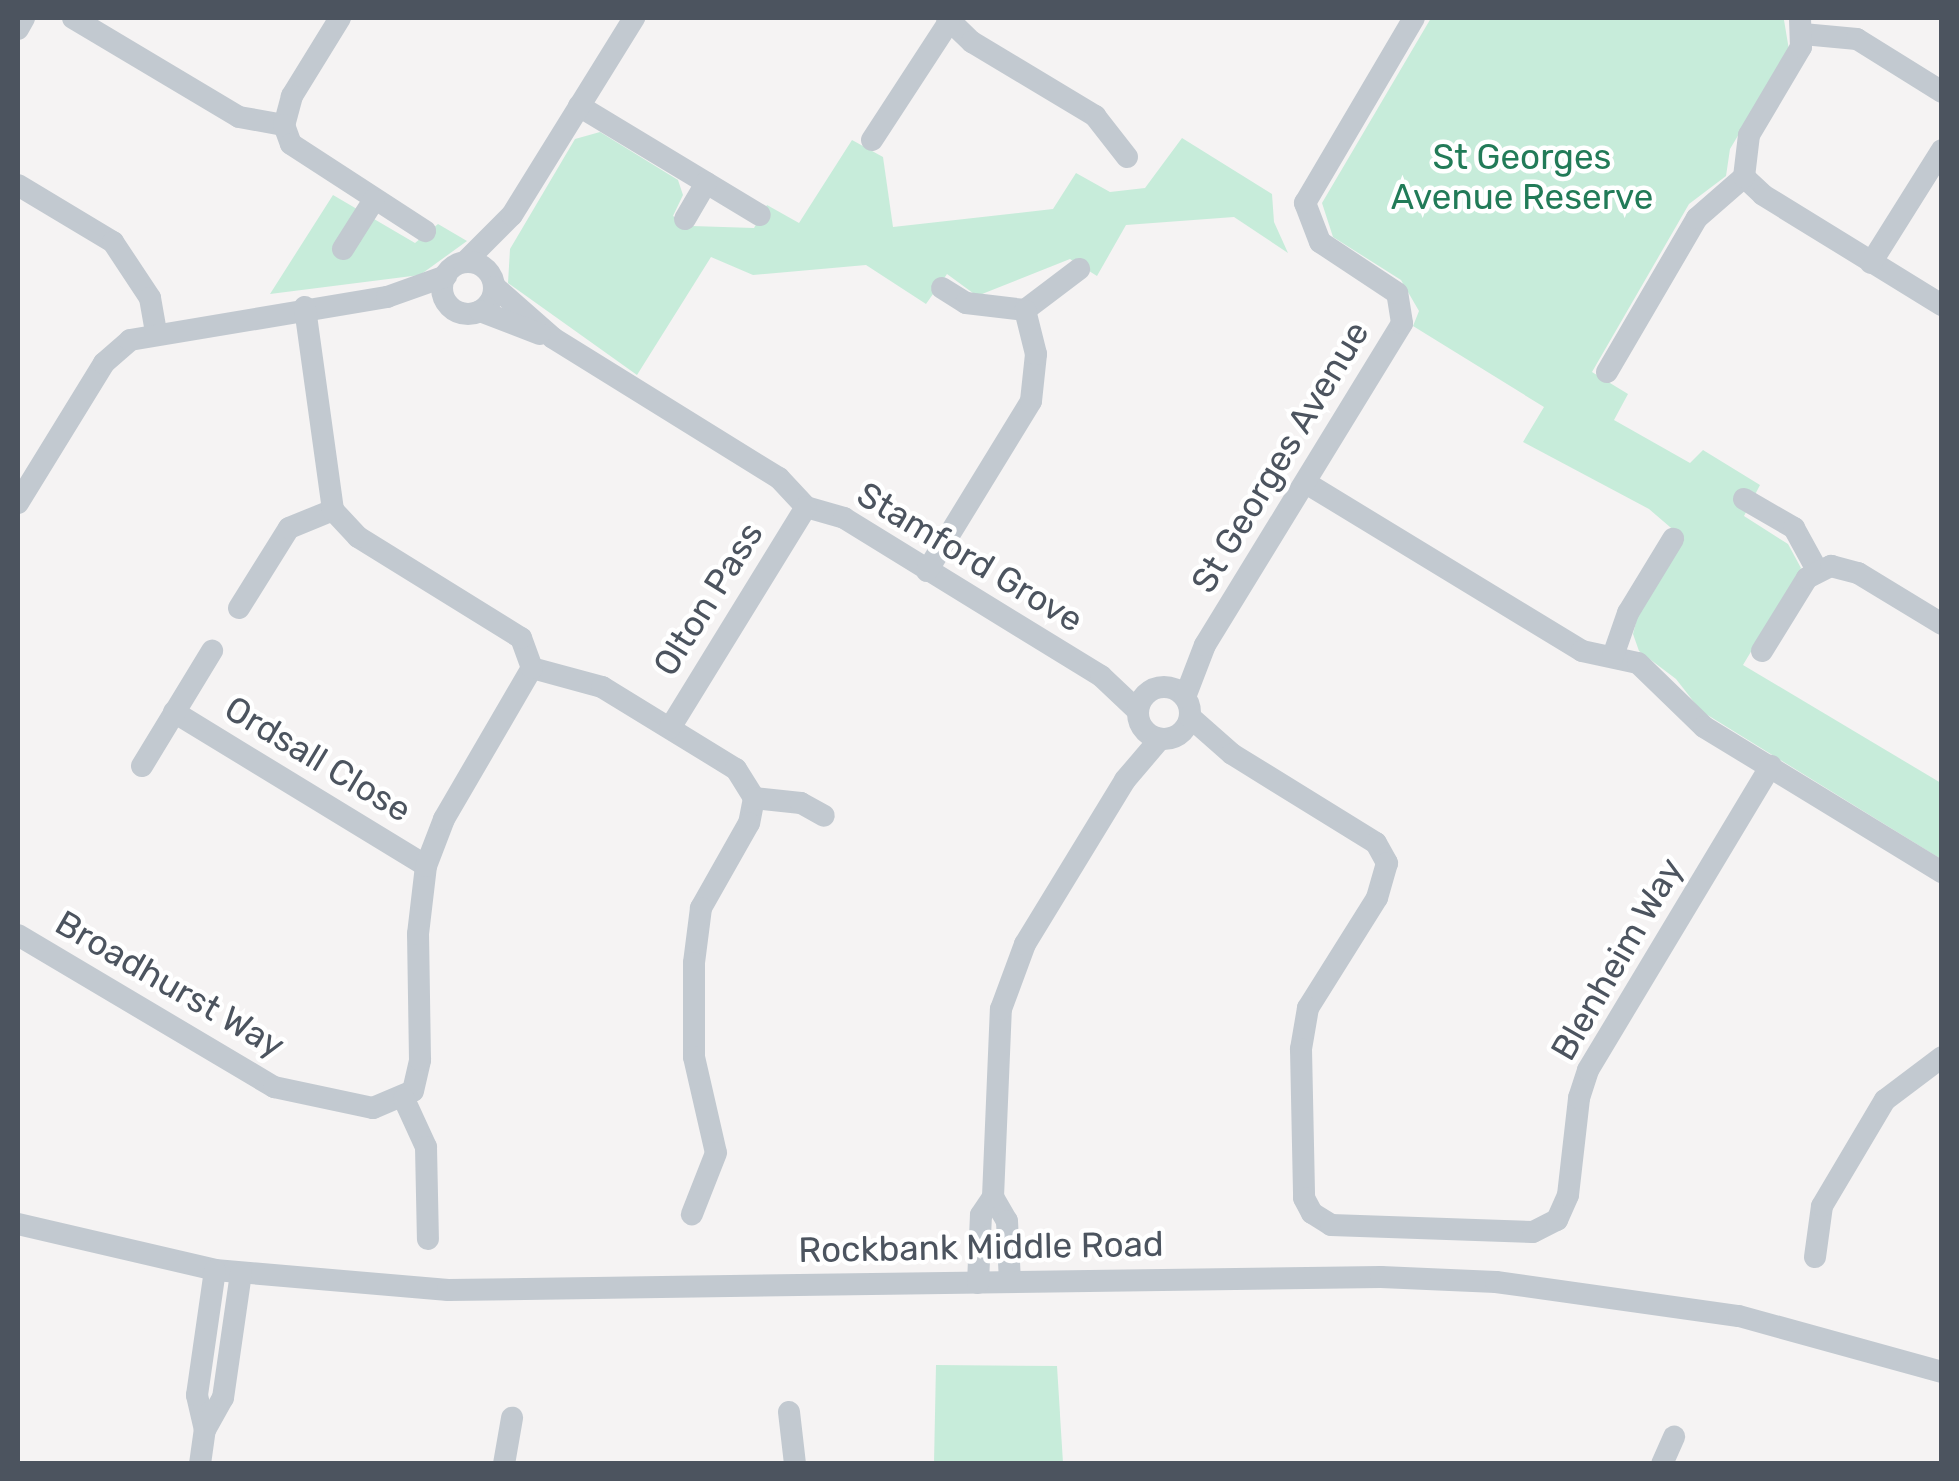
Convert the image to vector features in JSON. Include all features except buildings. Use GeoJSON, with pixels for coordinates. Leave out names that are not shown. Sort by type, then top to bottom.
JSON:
{"type":"FeatureCollection","features":[{"type":"Feature","properties":{"kind":"street"},"geometry":{"type":"LineString","coordinates":[[18,29],[24,18]]}},
{"type":"Feature","properties":{"kind":"street"},"geometry":{"type":"LineString","coordinates":[[73,18],[238,118],[284,126]]}},
{"type":"Feature","properties":{"kind":"street"},"geometry":{"type":"LineString","coordinates":[[340,18],[292,96],[284,126],[302,155],[424,231]]}},
{"type":"Feature","properties":{"kind":"street"},"geometry":{"type":"LineString","coordinates":[[18,502],[104,363],[130,340],[156,330],[386,297],[456,269],[512,215],[634,18]]}},
{"type":"Feature","properties":{"kind":"street","name":"St Georges Avenue"},"geometry":{"type":"LineString","coordinates":[[978,1283],[981,1215],[993,1197],[1001,1009],[1025,944],[1396,336],[1402,309],[1386,282],[1320,242],[1306,204],[1414,18]]}},
{"type":"Feature","properties":{"kind":"street"},"geometry":{"type":"LineString","coordinates":[[872,140],[948,20],[1095,116],[1127,157]]}},
{"type":"Feature","properties":{"kind":"street"},"geometry":{"type":"LineString","coordinates":[[1607,372],[1698,218],[1744,177],[1749,135],[1792,67],[1801,26],[1857,39],[1942,92]]}},
{"type":"Feature","properties":{"kind":"street"},"geometry":{"type":"LineString","coordinates":[[580,106],[760,215]]}},
{"type":"Feature","properties":{"kind":"street"},"geometry":{"type":"LineString","coordinates":[[1872,263],[1942,150]]}},
{"type":"Feature","properties":{"kind":"street"},"geometry":{"type":"LineString","coordinates":[[1744,177],[1942,306]]}},
{"type":"Feature","properties":{"kind":"street"},"geometry":{"type":"LineString","coordinates":[[684,219],[706,183]]}},
{"type":"Feature","properties":{"kind":"street"},"geometry":{"type":"LineString","coordinates":[[18,185],[113,242],[150,298],[156,330]]}},
{"type":"Feature","properties":{"kind":"street"},"geometry":{"type":"LineString","coordinates":[[343,249],[374,200]]}},
{"type":"Feature","properties":{"kind":"street"},"geometry":{"type":"LineString","coordinates":[[480,311],[512,215]]}},
{"type":"Feature","properties":{"kind":"street"},"geometry":{"type":"LineString","coordinates":[[448,305],[456,269]]}},
{"type":"Feature","properties":{"kind":"street","name":"Stamford Grove"},"geometry":{"type":"LineString","coordinates":[[456,269],[493,281],[552,338]]}},
{"type":"Feature","properties":{"kind":"street"},"geometry":{"type":"LineString","coordinates":[[942,288],[966,303],[1025,310],[1079,270]]}},
{"type":"Feature","properties":{"kind":"street","name":"Stamford Grove"},"geometry":{"type":"LineString","coordinates":[[386,297],[448,305],[463,313],[480,311],[552,338],[779,478],[806,507],[844,518],[1164,713]]}},
{"type":"Feature","properties":{"kind":"street"},"geometry":{"type":"LineString","coordinates":[[305,307],[333,510],[358,537],[521,638],[532,668]]}},
{"type":"Feature","properties":{"kind":"street"},"geometry":{"type":"LineString","coordinates":[[927,570],[1031,401],[1036,354],[1025,310]]}},
{"type":"Feature","properties":{"kind":"street"},"geometry":{"type":"LineString","coordinates":[[1306,483],[1582,651],[1613,656],[1647,670],[1684,713],[1942,872]]}},
{"type":"Feature","properties":{"kind":"street"},"geometry":{"type":"LineString","coordinates":[[1744,499],[1794,528],[1817,570]]}},
{"type":"Feature","properties":{"kind":"street","name":"Olton Pass"},"geometry":{"type":"LineString","coordinates":[[670,728],[806,507]]}},
{"type":"Feature","properties":{"kind":"street"},"geometry":{"type":"LineString","coordinates":[[238,608],[289,528],[333,510]]}},
{"type":"Feature","properties":{"kind":"street"},"geometry":{"type":"LineString","coordinates":[[1613,656],[1628,613],[1672,539]]}},
{"type":"Feature","properties":{"kind":"street"},"geometry":{"type":"LineString","coordinates":[[1762,651],[1817,570],[1845,566],[1942,624]]}},
{"type":"Feature","properties":{"kind":"street","name":"Ordsall Close"},"geometry":{"type":"LineString","coordinates":[[142,766],[212,651]]}},
{"type":"Feature","properties":{"kind":"street"},"geometry":{"type":"LineString","coordinates":[[532,668],[580,676],[670,728],[736,769],[754,798],[749,823],[707,893],[699,926],[694,1058],[716,1154],[692,1214]]}},
{"type":"Feature","properties":{"kind":"street"},"geometry":{"type":"LineString","coordinates":[[428,1239],[426,1146],[404,1099],[420,1060],[418,934],[426,866],[444,820],[532,668]]}},
{"type":"Feature","properties":{"kind":"street","name":"Ordsall Close"},"geometry":{"type":"LineString","coordinates":[[174,712],[426,866]]}},
{"type":"Feature","properties":{"kind":"street","name":"Blenheim Way"},"geometry":{"type":"LineString","coordinates":[[1164,713],[1376,843],[1387,864],[1377,898],[1308,1008],[1301,1049],[1306,1205],[1331,1225],[1534,1232],[1563,1211],[1588,1070],[1771,766]]}},
{"type":"Feature","properties":{"kind":"street"},"geometry":{"type":"LineString","coordinates":[[754,798],[801,803],[824,816]]}},
{"type":"Feature","properties":{"kind":"street","name":"Broadhurst Way"},"geometry":{"type":"LineString","coordinates":[[18,935],[274,1087],[373,1108],[404,1099]]}},
{"type":"Feature","properties":{"kind":"street"},"geometry":{"type":"LineString","coordinates":[[1815,1257],[1822,1206],[1885,1100],[1942,1057]]}},
{"type":"Feature","properties":{"kind":"street","name":"St Georges Avenue"},"geometry":{"type":"LineString","coordinates":[[993,1197],[1007,1221],[1010,1282]]}},
{"type":"Feature","properties":{"kind":"street","name":"Rockbank Middle Road"},"geometry":{"type":"LineString","coordinates":[[18,1224],[215,1270],[448,1290],[1010,1282],[1496,1282],[1739,1316],[1942,1372]]}},
{"type":"Feature","properties":{"kind":"street"},"geometry":{"type":"LineString","coordinates":[[206,1430],[197,1394],[215,1270]]}},
{"type":"Feature","properties":{"kind":"street"},"geometry":{"type":"LineString","coordinates":[[200,1464],[206,1430],[222,1398],[241,1273]]}},
{"type":"Feature","properties":{"kind":"street"},"geometry":{"type":"LineString","coordinates":[[790,1412],[795,1464]]}},
{"type":"Feature","properties":{"kind":"street"},"geometry":{"type":"LineString","coordinates":[[504,1464],[512,1418]]}},
{"type":"Feature","properties":{"kind":"street"},"geometry":{"type":"LineString","coordinates":[[1662,1464],[1674,1437]]}},
{"type":"Feature","properties":{"kind":"green space","name":"St Georges Avenue Reserve"},"geometry":{"type":"Polygon","coordinates":[[[1431,18],[1784,20],[1789,50],[1730,149],[1726,176],[1689,204],[1592,372],[1628,394],[1614,420],[1690,463],[1703,450],[1760,485],[1744,516],[1788,544],[1801,568],[1743,665],[1941,783],[1941,859],[1701,711],[1676,679],[1639,651],[1633,634],[1637,618],[1684,539],[1649,509],[1523,442],[1544,407],[1413,326],[1419,311],[1401,280],[1333,237],[1322,203],[1431,18]]]}},
{"type":"Feature","properties":{"kind":"green space"},"geometry":{"type":"Polygon","coordinates":[[[600,132],[678,180],[683,195],[673,216],[692,226],[754,228],[767,205],[799,223],[852,140],[883,157],[893,227],[1053,209],[1076,173],[1110,192],[1145,188],[1182,138],[1272,194],[1274,222],[1288,253],[1234,217],[1126,225],[1097,276],[1070,259],[977,296],[947,274],[926,304],[866,265],[753,275],[711,257],[637,375],[508,283],[510,249],[575,139],[600,132]]]}},
{"type":"Feature","properties":{"kind":"green space"},"geometry":{"type":"Polygon","coordinates":[[[333,195],[415,243],[438,224],[467,241],[420,275],[270,294],[333,195]]]}},
{"type":"Feature","properties":{"kind":"green space"},"geometry":{"type":"Polygon","coordinates":[[[936,1365],[1057,1366],[1063,1463],[934,1463],[936,1365]]]}}]}
